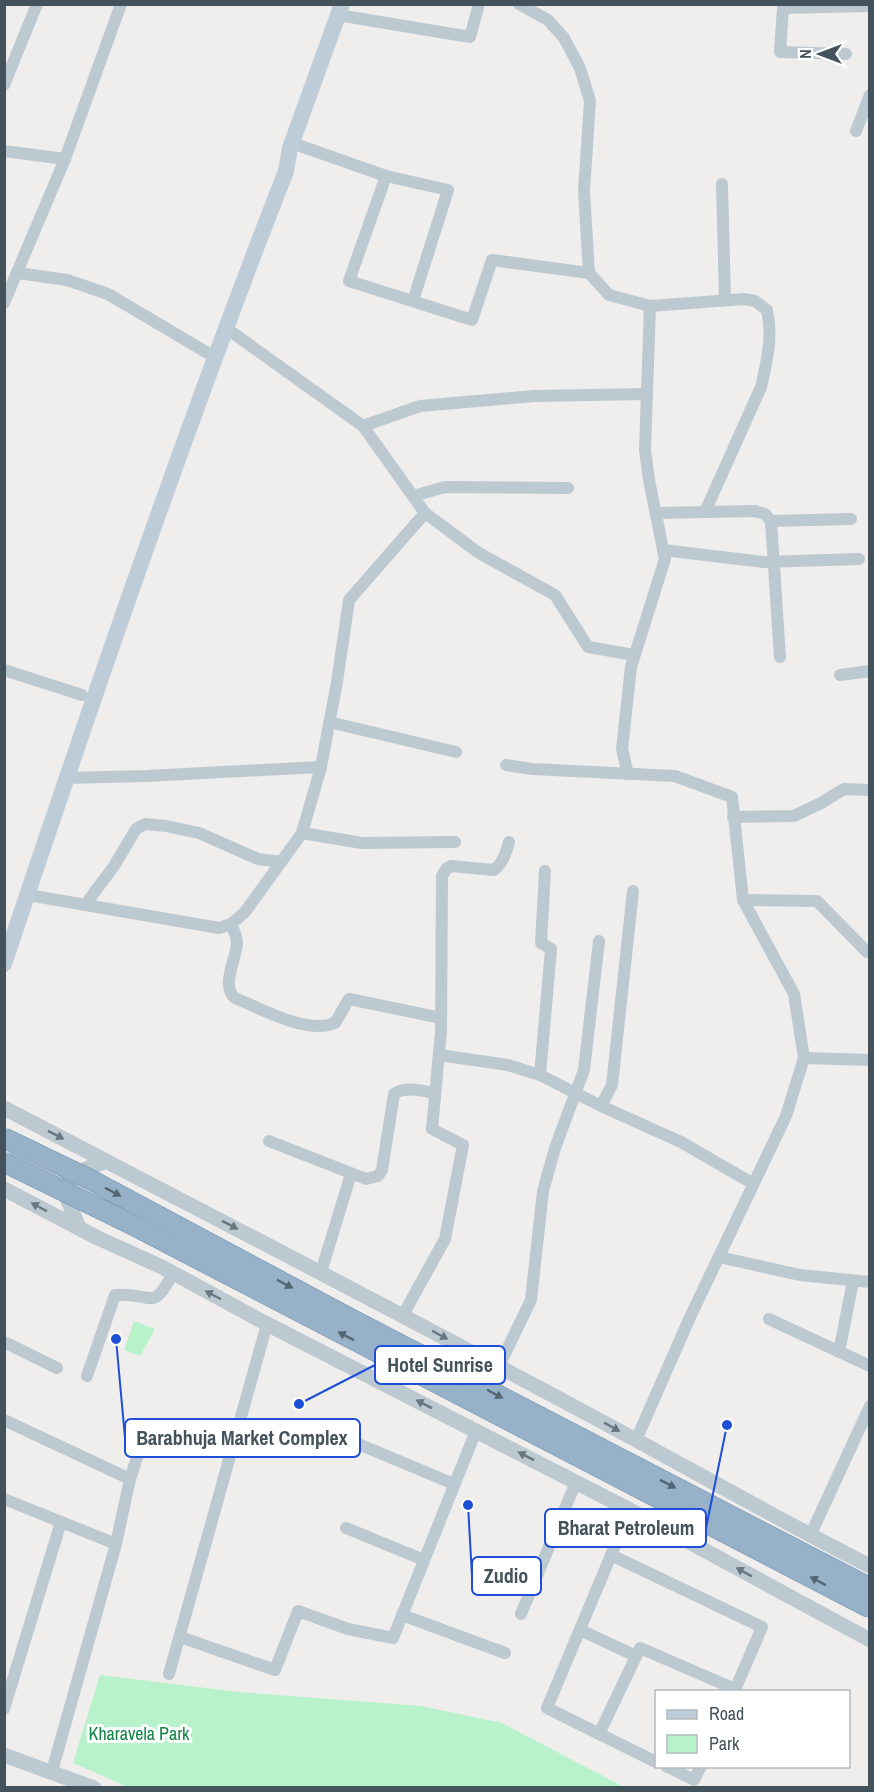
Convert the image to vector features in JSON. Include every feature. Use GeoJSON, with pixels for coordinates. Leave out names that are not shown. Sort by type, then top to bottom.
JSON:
{"type":"FeatureCollection","features":[{"type":"Feature","properties":{"kind":"highway"},"geometry":{"type":"LineString","coordinates":[[4,1138],[91,1180],[353,1320],[870,1588]]}},
{"type":"Feature","properties":{"kind":"highway"},"geometry":{"type":"LineString","coordinates":[[4,1162],[129,1223],[870,1608]]}},
{"type":"Feature","properties":{"kind":"main road"},"geometry":{"type":"LineString","coordinates":[[4,964],[10,925],[82,695],[286,171],[291,146],[340,10]]}},
{"type":"Feature","properties":{"kind":"main road"},"geometry":{"type":"LineString","coordinates":[[10,925],[28,895],[191,411],[206,352],[276,167],[291,146]]}},
{"type":"Feature","properties":{"kind":"street"},"geometry":{"type":"LineString","coordinates":[[4,85],[38,4]]}},
{"type":"Feature","properties":{"kind":"street"},"geometry":{"type":"LineString","coordinates":[[4,303],[65,159],[122,4]]}},
{"type":"Feature","properties":{"kind":"street"},"geometry":{"type":"LineString","coordinates":[[340,10],[470,37],[479,4]]}},
{"type":"Feature","properties":{"kind":"street"},"geometry":{"type":"LineString","coordinates":[[519,4],[548,20],[564,38],[580,68],[590,101],[584,191],[589,273],[609,295],[650,306],[744,298],[755,301],[766,310],[769,318],[767,365],[761,387],[705,512]]}},
{"type":"Feature","properties":{"kind":"street"},"geometry":{"type":"LineString","coordinates":[[846,54],[780,52],[783,8],[870,6]]}},
{"type":"Feature","properties":{"kind":"street"},"geometry":{"type":"LineString","coordinates":[[856,131],[870,95]]}},
{"type":"Feature","properties":{"kind":"street"},"geometry":{"type":"LineString","coordinates":[[291,146],[386,176],[448,190],[413,301]]}},
{"type":"Feature","properties":{"kind":"street"},"geometry":{"type":"LineString","coordinates":[[4,151],[65,159]]}},
{"type":"Feature","properties":{"kind":"street"},"geometry":{"type":"LineString","coordinates":[[386,176],[349,281],[472,320],[492,260],[589,273]]}},
{"type":"Feature","properties":{"kind":"street"},"geometry":{"type":"LineString","coordinates":[[722,184],[725,300]]}},
{"type":"Feature","properties":{"kind":"street"},"geometry":{"type":"LineString","coordinates":[[18,273],[67,280],[108,294],[206,352]]}},
{"type":"Feature","properties":{"kind":"street"},"geometry":{"type":"LineString","coordinates":[[628,774],[622,748],[634,655],[665,559],[645,450],[650,306]]}},
{"type":"Feature","properties":{"kind":"street"},"geometry":{"type":"LineString","coordinates":[[226,328],[363,426],[425,513],[479,553],[555,595],[588,647],[634,655]]}},
{"type":"Feature","properties":{"kind":"street"},"geometry":{"type":"LineString","coordinates":[[363,426],[420,406],[534,396],[647,394]]}},
{"type":"Feature","properties":{"kind":"street"},"geometry":{"type":"LineString","coordinates":[[413,496],[445,488],[568,488]]}},
{"type":"Feature","properties":{"kind":"street"},"geometry":{"type":"LineString","coordinates":[[657,513],[755,511],[765,514],[771,521],[780,657]]}},
{"type":"Feature","properties":{"kind":"street"},"geometry":{"type":"LineString","coordinates":[[28,895],[219,928],[231,924],[245,912],[302,833],[321,767],[349,600],[425,513]]}},
{"type":"Feature","properties":{"kind":"street"},"geometry":{"type":"LineString","coordinates":[[771,521],[851,519]]}},
{"type":"Feature","properties":{"kind":"street"},"geometry":{"type":"LineString","coordinates":[[663,550],[764,562],[860,559]]}},
{"type":"Feature","properties":{"kind":"street"},"geometry":{"type":"LineString","coordinates":[[4,670],[82,695]]}},
{"type":"Feature","properties":{"kind":"street"},"geometry":{"type":"LineString","coordinates":[[840,675],[870,671]]}},
{"type":"Feature","properties":{"kind":"street"},"geometry":{"type":"LineString","coordinates":[[329,722],[456,752]]}},
{"type":"Feature","properties":{"kind":"street"},"geometry":{"type":"LineString","coordinates":[[506,765],[532,769],[675,776],[732,797],[743,900],[795,994],[804,1058],[786,1116],[752,1183],[636,1440]]}},
{"type":"Feature","properties":{"kind":"street"},"geometry":{"type":"LineString","coordinates":[[66,778],[321,767]]}},
{"type":"Feature","properties":{"kind":"street"},"geometry":{"type":"LineString","coordinates":[[733,817],[794,816],[844,789],[870,790]]}},
{"type":"Feature","properties":{"kind":"street"},"geometry":{"type":"LineString","coordinates":[[85,905],[114,866],[136,829],[145,824],[199,833],[258,859],[281,862]]}},
{"type":"Feature","properties":{"kind":"street"},"geometry":{"type":"LineString","coordinates":[[302,833],[362,843],[454,842]]}},
{"type":"Feature","properties":{"kind":"street"},"geometry":{"type":"LineString","coordinates":[[403,1315],[445,1239],[464,1145],[432,1129],[441,1018],[442,876],[451,866],[494,870],[504,857],[509,842]]}},
{"type":"Feature","properties":{"kind":"street"},"geometry":{"type":"LineString","coordinates":[[540,1075],[551,949],[541,943],[545,871]]}},
{"type":"Feature","properties":{"kind":"street"},"geometry":{"type":"LineString","coordinates":[[601,1106],[612,1085],[633,891]]}},
{"type":"Feature","properties":{"kind":"street"},"geometry":{"type":"LineString","coordinates":[[743,900],[817,901],[867,952],[870,951]]}},
{"type":"Feature","properties":{"kind":"street"},"geometry":{"type":"LineString","coordinates":[[231,924],[237,939],[237,946],[229,988],[235,998],[291,1021],[318,1028],[335,1023],[349,999],[441,1018]]}},
{"type":"Feature","properties":{"kind":"street"},"geometry":{"type":"LineString","coordinates":[[499,1366],[531,1300],[543,1191],[555,1148],[584,1070],[599,941]]}},
{"type":"Feature","properties":{"kind":"street"},"geometry":{"type":"LineString","coordinates":[[439,1055],[508,1065],[540,1075],[575,1094],[681,1142],[752,1183]]}},
{"type":"Feature","properties":{"kind":"street"},"geometry":{"type":"LineString","coordinates":[[804,1058],[870,1060]]}},
{"type":"Feature","properties":{"kind":"street"},"geometry":{"type":"LineString","coordinates":[[269,1142],[351,1174],[371,1179],[378,1176],[382,1170],[394,1094],[401,1090],[435,1093]]}},
{"type":"Feature","properties":{"kind":"street"},"geometry":{"type":"LineString","coordinates":[[4,1108],[403,1315],[810,1536],[870,1566]]}},
{"type":"Feature","properties":{"kind":"street"},"geometry":{"type":"LineString","coordinates":[[79,1228],[67,1198],[68,1183],[81,1171],[106,1161]]}},
{"type":"Feature","properties":{"kind":"street"},"geometry":{"type":"LineString","coordinates":[[321,1272],[351,1174]]}},
{"type":"Feature","properties":{"kind":"street"},"geometry":{"type":"LineString","coordinates":[[4,1189],[173,1273],[630,1510],[870,1640]]}},
{"type":"Feature","properties":{"kind":"street"},"geometry":{"type":"LineString","coordinates":[[719,1257],[800,1275],[870,1282]]}},
{"type":"Feature","properties":{"kind":"street"},"geometry":{"type":"LineString","coordinates":[[87,1376],[115,1295],[129,1294],[146,1299],[156,1298],[163,1293],[173,1273]]}},
{"type":"Feature","properties":{"kind":"street"},"geometry":{"type":"LineString","coordinates":[[839,1352],[853,1281]]}},
{"type":"Feature","properties":{"kind":"street"},"geometry":{"type":"LineString","coordinates":[[769,1319],[870,1366]]}},
{"type":"Feature","properties":{"kind":"street"},"geometry":{"type":"LineString","coordinates":[[169,1674],[267,1323]]}},
{"type":"Feature","properties":{"kind":"street"},"geometry":{"type":"LineString","coordinates":[[4,1342],[57,1368]]}},
{"type":"Feature","properties":{"kind":"street"},"geometry":{"type":"LineString","coordinates":[[810,1536],[870,1406]]}},
{"type":"Feature","properties":{"kind":"street"},"geometry":{"type":"LineString","coordinates":[[4,1420],[130,1479]]}},
{"type":"Feature","properties":{"kind":"street"},"geometry":{"type":"LineString","coordinates":[[52,1771],[116,1544],[130,1479],[148,1425]]}},
{"type":"Feature","properties":{"kind":"street"},"geometry":{"type":"LineString","coordinates":[[180,1637],[275,1670],[298,1611],[348,1629],[393,1638],[476,1431]]}},
{"type":"Feature","properties":{"kind":"street"},"geometry":{"type":"LineString","coordinates":[[332,1433],[454,1484]]}},
{"type":"Feature","properties":{"kind":"street"},"geometry":{"type":"LineString","coordinates":[[521,1614],[576,1482]]}},
{"type":"Feature","properties":{"kind":"street"},"geometry":{"type":"LineString","coordinates":[[4,1514],[7,1499],[116,1544]]}},
{"type":"Feature","properties":{"kind":"street"},"geometry":{"type":"LineString","coordinates":[[630,1510],[547,1708],[655,1761]]}},
{"type":"Feature","properties":{"kind":"street"},"geometry":{"type":"LineString","coordinates":[[4,1709],[61,1522]]}},
{"type":"Feature","properties":{"kind":"street"},"geometry":{"type":"LineString","coordinates":[[346,1528],[424,1560]]}},
{"type":"Feature","properties":{"kind":"street"},"geometry":{"type":"LineString","coordinates":[[599,1734],[640,1648],[734,1690],[762,1627],[611,1555]]}},
{"type":"Feature","properties":{"kind":"street"},"geometry":{"type":"LineString","coordinates":[[402,1615],[505,1653]]}},
{"type":"Feature","properties":{"kind":"street"},"geometry":{"type":"LineString","coordinates":[[580,1630],[636,1656]]}},
{"type":"Feature","properties":{"kind":"street"},"geometry":{"type":"LineString","coordinates":[[4,1755],[94,1788]]}},
{"type":"Feature","properties":{"kind":"street"},"geometry":{"type":"LineString","coordinates":[[668,1768],[694,1780],[700,1768]]}},
{"type":"Feature","properties":{"kind":"green space"},"geometry":{"type":"Polygon","coordinates":[[[134,1321],[155,1329],[140,1356],[124,1350],[134,1321]]]}},
{"type":"Feature","properties":{"kind":"green space","name":"Kharavela Park"},"geometry":{"type":"Polygon","coordinates":[[[100,1675],[239,1692],[421,1706],[502,1723],[624,1787],[128,1787],[73,1763],[100,1675]]]}},
{"type":"Feature","properties":{"kind":"place","name":"Barabhuja Market Complex"},"geometry":{"type":"Point","coordinates":[116,1339]}},
{"type":"Feature","properties":{"kind":"place","name":"Hotel Sunrise"},"geometry":{"type":"Point","coordinates":[299,1404]}},
{"type":"Feature","properties":{"kind":"place","name":"Bharat Petroleum"},"geometry":{"type":"Point","coordinates":[727,1425]}},
{"type":"Feature","properties":{"kind":"place","name":"Zudio"},"geometry":{"type":"Point","coordinates":[468,1505]}}]}
